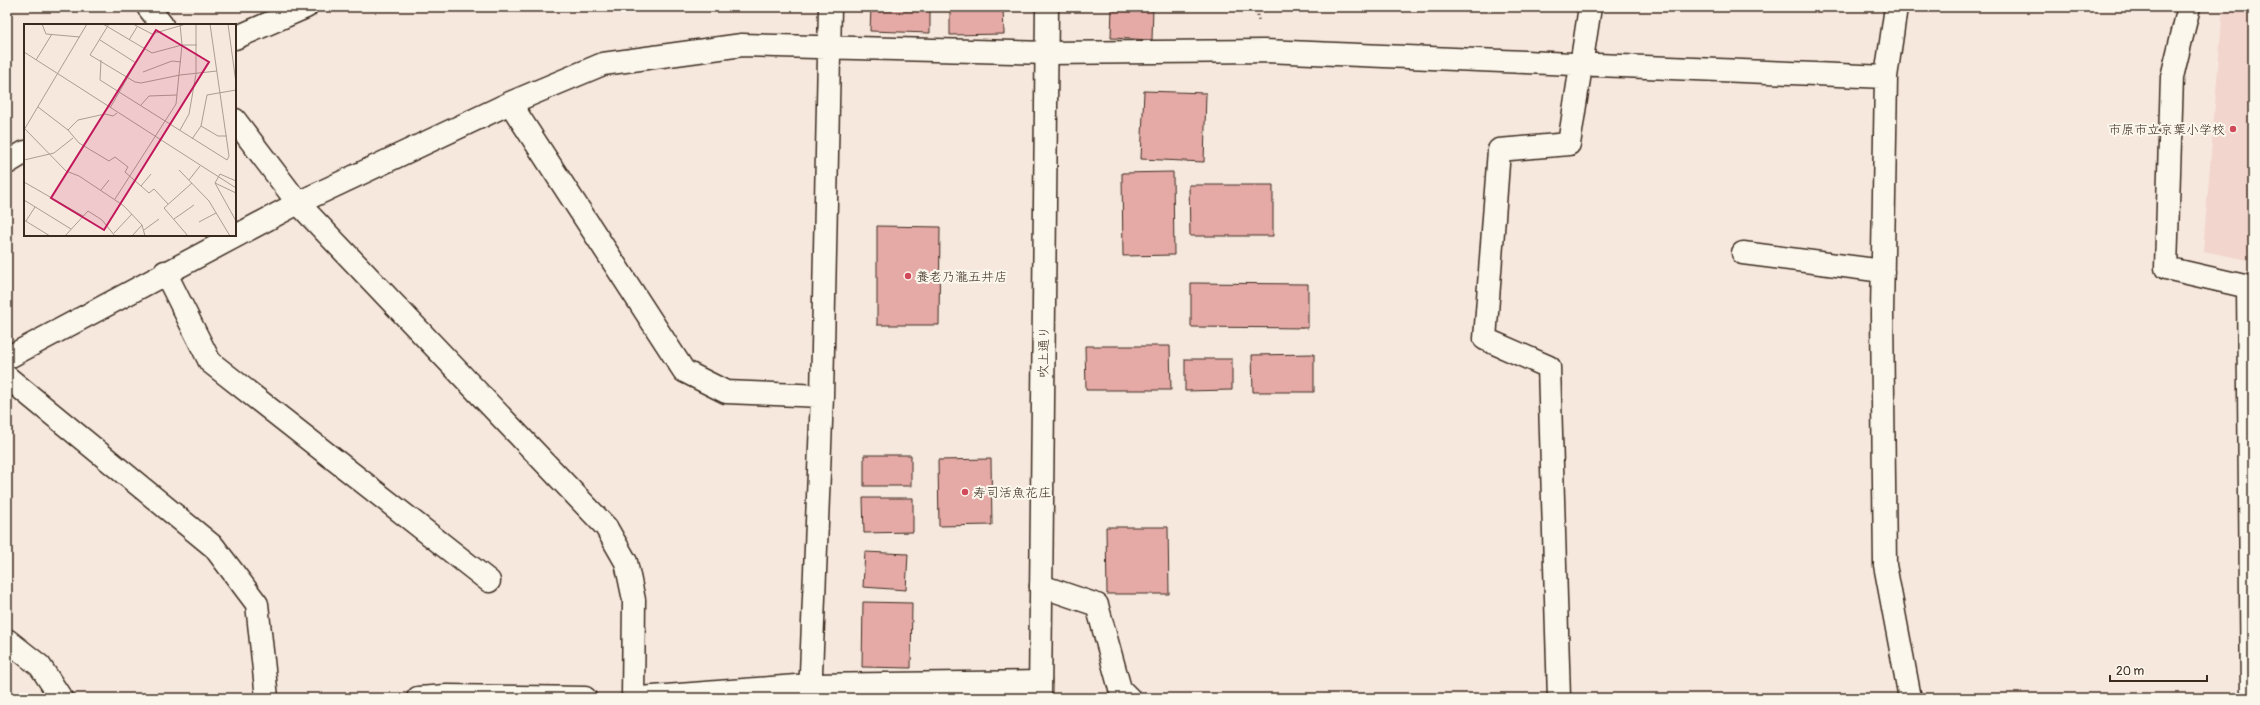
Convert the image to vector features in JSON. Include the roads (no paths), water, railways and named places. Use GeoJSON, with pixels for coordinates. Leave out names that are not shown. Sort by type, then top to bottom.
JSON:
{"type":"FeatureCollection","features":[{"type":"Feature","properties":{"kind":"street"},"geometry":{"type":"LineString","coordinates":[[148,7],[161,24]]}},
{"type":"Feature","properties":{"kind":"street"},"geometry":{"type":"LineString","coordinates":[[236,38],[306,7]]}},
{"type":"Feature","properties":{"kind":"street"},"geometry":{"type":"LineString","coordinates":[[810,692],[822,396],[830,7]]}},
{"type":"Feature","properties":{"kind":"street","name":"吹上通り"},"geometry":{"type":"LineString","coordinates":[[1040,690],[1048,7]]}},
{"type":"Feature","properties":{"kind":"street"},"geometry":{"type":"LineString","coordinates":[[1559,698],[1549,367],[1485,339],[1499,150],[1569,144],[1580,64],[1590,7]]}},
{"type":"Feature","properties":{"kind":"street"},"geometry":{"type":"LineString","coordinates":[[1896,7],[1886,78],[1883,271],[1885,565],[1910,698]]}},
{"type":"Feature","properties":{"kind":"street"},"geometry":{"type":"LineString","coordinates":[[2189,7],[2172,77],[2166,268],[2250,288],[2252,698]]}},
{"type":"Feature","properties":{"kind":"street"},"geometry":{"type":"LineString","coordinates":[[236,235],[298,203],[510,104],[603,64],[742,45],[1047,52],[1264,51],[1886,78]]}},
{"type":"Feature","properties":{"kind":"street"},"geometry":{"type":"LineString","coordinates":[[510,104],[684,371],[726,392],[822,396]]}},
{"type":"Feature","properties":{"kind":"street"},"geometry":{"type":"LineString","coordinates":[[236,121],[298,203],[606,527],[626,562],[634,600],[633,698]]}},
{"type":"Feature","properties":{"kind":"street"},"geometry":{"type":"LineString","coordinates":[[7,163],[24,153]]}},
{"type":"Feature","properties":{"kind":"street"},"geometry":{"type":"LineString","coordinates":[[7,358],[234,236]]}},
{"type":"Feature","properties":{"kind":"street"},"geometry":{"type":"LineString","coordinates":[[1744,253],[1883,271]]}},
{"type":"Feature","properties":{"kind":"street"},"geometry":{"type":"LineString","coordinates":[[165,272],[210,362],[489,581]]}},
{"type":"Feature","properties":{"kind":"street"},"geometry":{"type":"LineString","coordinates":[[7,377],[214,547],[257,604],[267,698]]}},
{"type":"Feature","properties":{"kind":"street"},"geometry":{"type":"LineString","coordinates":[[1041,586],[1096,605],[1120,689],[1129,698]]}},
{"type":"Feature","properties":{"kind":"street"},"geometry":{"type":"LineString","coordinates":[[7,640],[40,666],[61,698]]}},
{"type":"Feature","properties":{"kind":"street"},"geometry":{"type":"LineString","coordinates":[[640,698],[810,692],[1040,690]]}},
{"type":"Feature","properties":{"kind":"street"},"geometry":{"type":"LineString","coordinates":[[418,698],[585,698]]}},
{"type":"Feature","properties":{"kind":"place","name":"市原市立京葉小学校"},"geometry":{"type":"Point","coordinates":[2233,129]}},
{"type":"Feature","properties":{"kind":"place","name":"養老乃瀧五井店"},"geometry":{"type":"Point","coordinates":[908,276]}},
{"type":"Feature","properties":{"kind":"place","name":"寿司活魚花庄"},"geometry":{"type":"Point","coordinates":[965,492]}}]}
